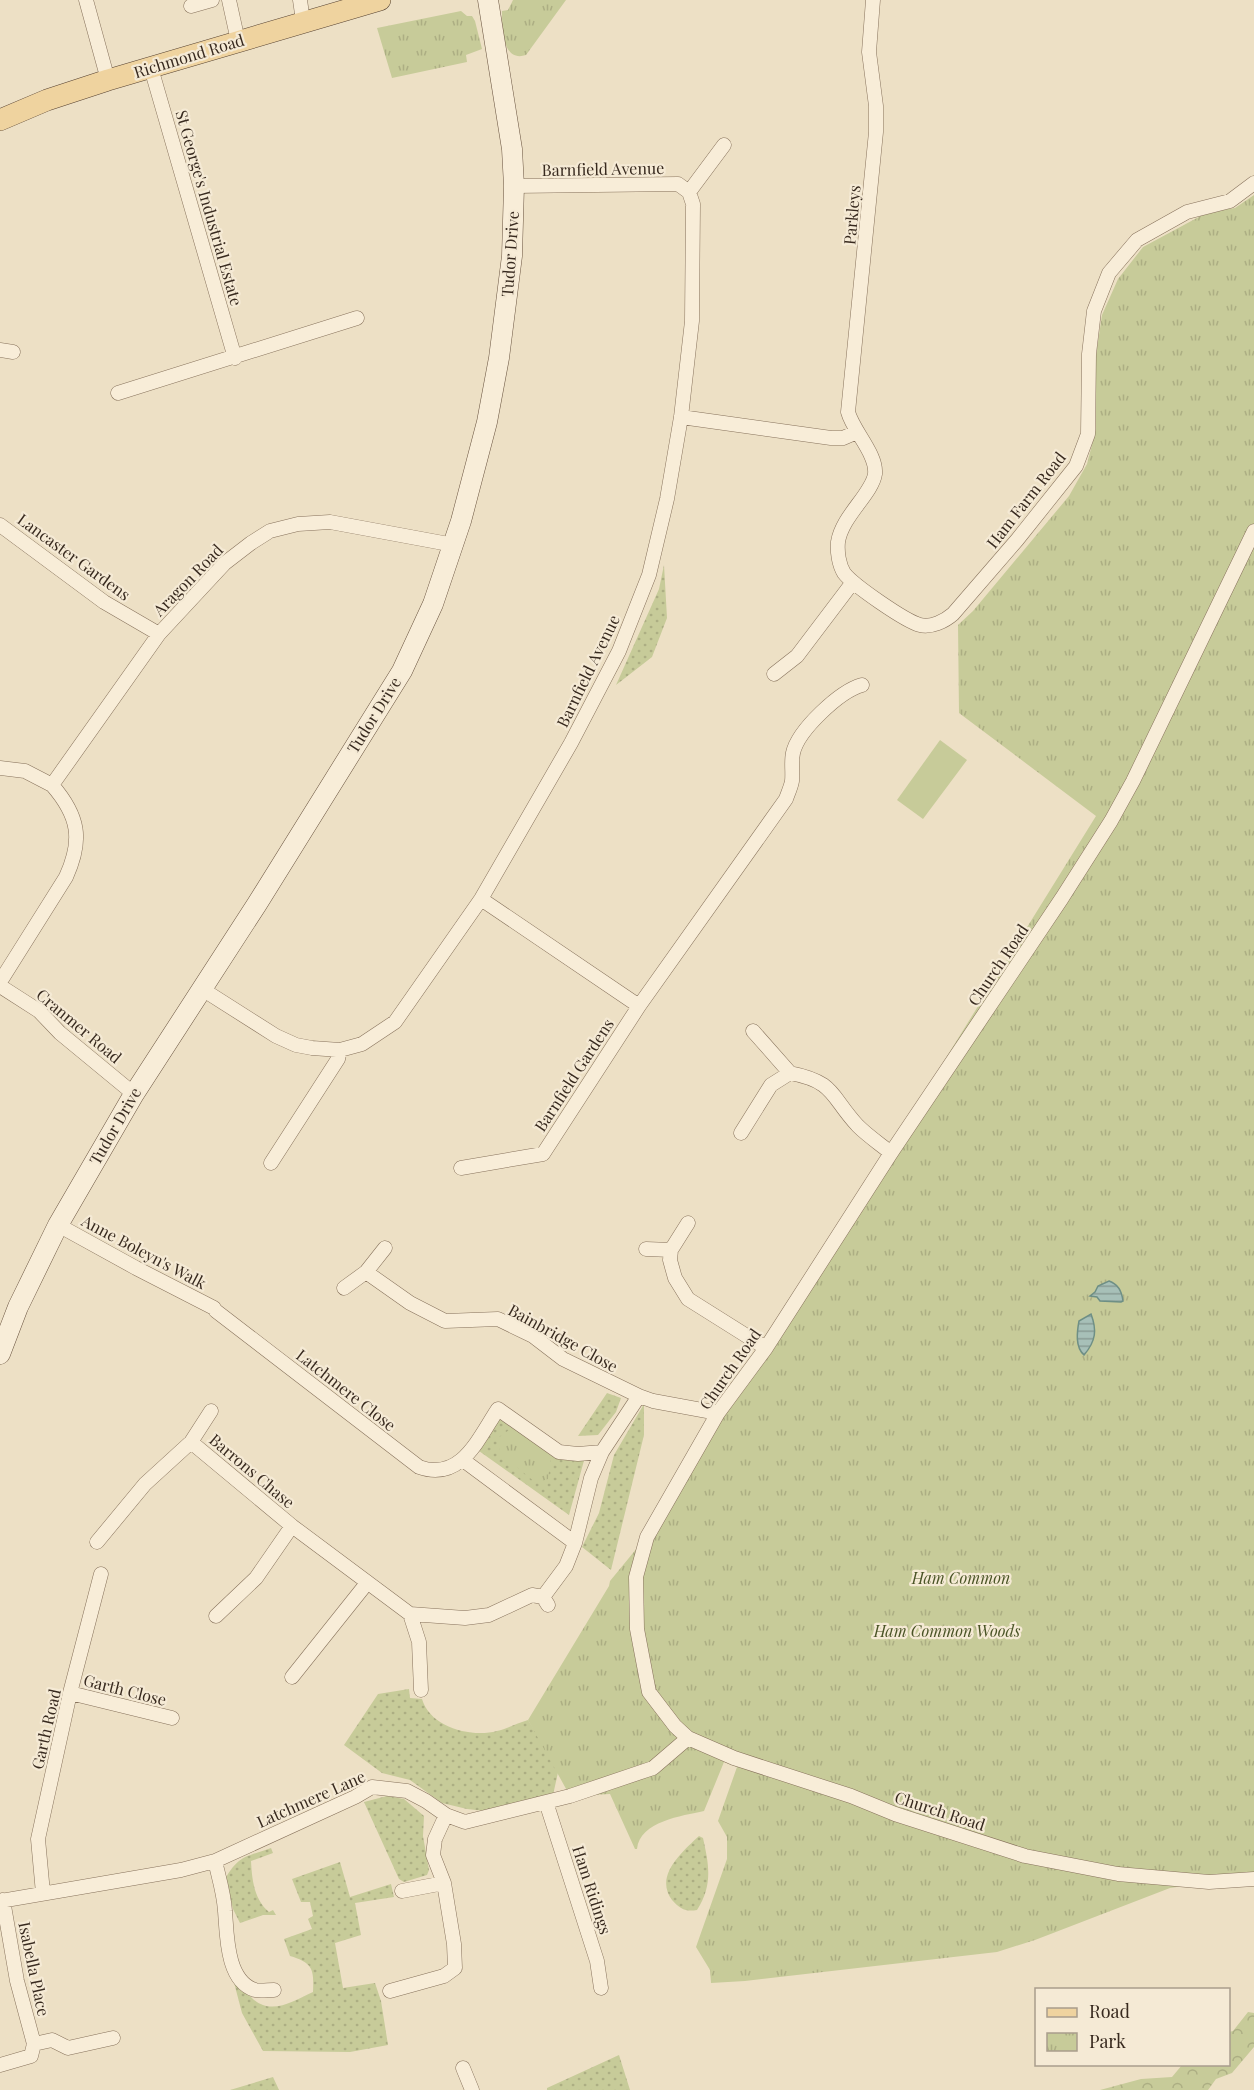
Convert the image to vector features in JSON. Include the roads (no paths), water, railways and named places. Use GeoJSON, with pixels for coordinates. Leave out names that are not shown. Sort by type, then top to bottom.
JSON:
{"type":"FeatureCollection","features":[{"type":"Feature","properties":{"kind":"main road","name":"Richmond Road"},"geometry":{"type":"LineString","coordinates":[[0,120],[47,100],[108,80],[380,0]]}},
{"type":"Feature","properties":{"kind":"street"},"geometry":{"type":"LineString","coordinates":[[86,0],[108,80]]}},
{"type":"Feature","properties":{"kind":"street"},"geometry":{"type":"LineString","coordinates":[[191,6],[212,0]]}},
{"type":"Feature","properties":{"kind":"street"},"geometry":{"type":"LineString","coordinates":[[228,0],[238,41]]}},
{"type":"Feature","properties":{"kind":"street"},"geometry":{"type":"LineString","coordinates":[[300,0],[303,21]]}},
{"type":"Feature","properties":{"kind":"street","name":"Tudor Drive"},"geometry":{"type":"LineString","coordinates":[[0,1354],[18,1307],[58,1225],[134,1094],[257,904],[402,671],[433,604],[454,545],[477,468],[499,358],[512,256],[514,186],[507,108],[488,0]]}},
{"type":"Feature","properties":{"kind":"street","name":"Parkleys"},"geometry":{"type":"LineString","coordinates":[[839,563],[838,543],[844,524],[871,485],[875,475],[874,463],[848,412],[876,132],[876,106],[868,52],[873,0]]}},
{"type":"Feature","properties":{"kind":"street","name":"St George's Industrial Estate"},"geometry":{"type":"LineString","coordinates":[[151,68],[235,358]]}},
{"type":"Feature","properties":{"kind":"street"},"geometry":{"type":"LineString","coordinates":[[690,192],[724,145]]}},
{"type":"Feature","properties":{"kind":"street","name":"Ham Farm Road"},"geometry":{"type":"LineString","coordinates":[[839,563],[844,573],[853,582],[901,616],[921,626],[947,619],[953,614],[1017,540],[1076,466],[1088,434],[1089,354],[1094,311],[1109,273],[1137,240],[1186,212],[1230,201],[1254,183]]}},
{"type":"Feature","properties":{"kind":"street","name":"Barnfield Avenue"},"geometry":{"type":"LineString","coordinates":[[202,988],[276,1036],[296,1045],[340,1050],[362,1044],[382,1033],[395,1022],[481,899],[571,743],[620,651],[649,575],[667,499],[681,417],[692,321],[693,204],[690,192],[678,184],[514,186]]}},
{"type":"Feature","properties":{"kind":"street"},"geometry":{"type":"LineString","coordinates":[[118,393],[357,318]]}},
{"type":"Feature","properties":{"kind":"street"},"geometry":{"type":"LineString","coordinates":[[681,417],[831,438],[843,438],[857,432]]}},
{"type":"Feature","properties":{"kind":"street","name":"Aragon Road"},"geometry":{"type":"LineString","coordinates":[[52,785],[159,634],[225,563],[270,531],[298,524],[330,522],[454,545]]}},
{"type":"Feature","properties":{"kind":"street","name":"Lancaster Gardens"},"geometry":{"type":"LineString","coordinates":[[0,525],[104,602],[159,634]]}},
{"type":"Feature","properties":{"kind":"street","name":"Church Road"},"geometry":{"type":"LineString","coordinates":[[1254,531],[1133,781],[1111,821],[1056,908],[891,1153],[766,1348],[718,1413],[647,1537],[636,1577],[637,1629],[649,1692],[675,1726],[688,1738],[744,1761],[851,1796],[895,1814],[1025,1856],[1118,1874],[1209,1882],[1254,1879]]}},
{"type":"Feature","properties":{"kind":"street"},"geometry":{"type":"LineString","coordinates":[[774,674],[797,656],[853,582]]}},
{"type":"Feature","properties":{"kind":"street","name":"Barnfield Gardens"},"geometry":{"type":"LineString","coordinates":[[461,1168],[543,1154],[639,1006],[786,799],[792,783],[792,754],[796,742],[815,718],[852,687],[862,685]]}},
{"type":"Feature","properties":{"kind":"street"},"geometry":{"type":"LineString","coordinates":[[0,768],[25,771],[52,785],[63,798],[73,820],[77,846],[66,878],[0,982]]}},
{"type":"Feature","properties":{"kind":"street"},"geometry":{"type":"LineString","coordinates":[[481,899],[639,1006]]}},
{"type":"Feature","properties":{"kind":"street","name":"Cranmer Road"},"geometry":{"type":"LineString","coordinates":[[0,986],[39,1011],[60,1033],[134,1094]]}},
{"type":"Feature","properties":{"kind":"street"},"geometry":{"type":"LineString","coordinates":[[753,1031],[790,1073],[810,1077],[828,1086],[859,1126],[891,1153]]}},
{"type":"Feature","properties":{"kind":"street"},"geometry":{"type":"LineString","coordinates":[[271,1163],[338,1059],[340,1050]]}},
{"type":"Feature","properties":{"kind":"street"},"geometry":{"type":"LineString","coordinates":[[741,1133],[771,1085],[790,1073]]}},
{"type":"Feature","properties":{"kind":"street"},"geometry":{"type":"LineString","coordinates":[[688,1223],[671,1250],[670,1260],[675,1278],[688,1299],[766,1348]]}},
{"type":"Feature","properties":{"kind":"street","name":"Anne Boleyn's Walk"},"geometry":{"type":"LineString","coordinates":[[58,1225],[215,1309]]}},
{"type":"Feature","properties":{"kind":"street"},"geometry":{"type":"LineString","coordinates":[[344,1288],[366,1272],[385,1248]]}},
{"type":"Feature","properties":{"kind":"street"},"geometry":{"type":"LineString","coordinates":[[646,1249],[671,1250]]}},
{"type":"Feature","properties":{"kind":"street","name":"Bainbridge Close"},"geometry":{"type":"LineString","coordinates":[[366,1272],[410,1303],[446,1321],[498,1319],[533,1336],[563,1359],[639,1396],[653,1401],[718,1413]]}},
{"type":"Feature","properties":{"kind":"street","name":"Latchmere Close"},"geometry":{"type":"LineString","coordinates":[[215,1309],[419,1467],[436,1471],[450,1468],[463,1460]]}},
{"type":"Feature","properties":{"kind":"street"},"geometry":{"type":"LineString","coordinates":[[422,1689],[419,1642],[410,1614],[465,1618],[489,1616],[532,1595],[545,1601],[566,1566],[575,1543],[591,1478],[602,1452],[639,1396]]}},
{"type":"Feature","properties":{"kind":"street"},"geometry":{"type":"LineString","coordinates":[[575,1543],[463,1460],[498,1409],[559,1452],[578,1454],[602,1452]]}},
{"type":"Feature","properties":{"kind":"street","name":"Barrons Chase"},"geometry":{"type":"LineString","coordinates":[[97,1542],[145,1484],[191,1442],[211,1411]]}},
{"type":"Feature","properties":{"kind":"street","name":"Barrons Chase"},"geometry":{"type":"LineString","coordinates":[[191,1442],[292,1526],[410,1614]]}},
{"type":"Feature","properties":{"kind":"street","name":"Barrons Chase"},"geometry":{"type":"LineString","coordinates":[[216,1616],[256,1578],[292,1526]]}},
{"type":"Feature","properties":{"kind":"street","name":"Garth Road"},"geometry":{"type":"LineString","coordinates":[[43,1893],[38,1839],[70,1693],[101,1574]]}},
{"type":"Feature","properties":{"kind":"street"},"geometry":{"type":"LineString","coordinates":[[292,1677],[367,1583]]}},
{"type":"Feature","properties":{"kind":"street","name":"Garth Close"},"geometry":{"type":"LineString","coordinates":[[70,1693],[172,1718]]}},
{"type":"Feature","properties":{"kind":"street","name":"Latchmere Lane"},"geometry":{"type":"LineString","coordinates":[[1,1901],[181,1870],[214,1861],[356,1797],[372,1787],[407,1791],[446,1815],[465,1822],[546,1802],[653,1768],[688,1738]]}},
{"type":"Feature","properties":{"kind":"street","name":"Ham Ridings"},"geometry":{"type":"LineString","coordinates":[[546,1802],[597,1961],[601,1988]]}},
{"type":"Feature","properties":{"kind":"street"},"geometry":{"type":"LineString","coordinates":[[390,1991],[444,1976],[455,1968],[454,1944],[444,1883],[433,1855],[435,1839],[446,1815]]}},
{"type":"Feature","properties":{"kind":"street"},"geometry":{"type":"LineString","coordinates":[[214,1861],[225,1909],[231,1962],[245,1983],[255,1990],[274,1990]]}},
{"type":"Feature","properties":{"kind":"street"},"geometry":{"type":"LineString","coordinates":[[402,1891],[444,1883]]}},
{"type":"Feature","properties":{"kind":"street","name":"Isabella Place"},"geometry":{"type":"LineString","coordinates":[[1,1901],[17,1982],[34,2044],[52,2040],[68,2048],[113,2037]]}},
{"type":"Feature","properties":{"kind":"street"},"geometry":{"type":"LineString","coordinates":[[0,2065],[31,2056],[34,2044]]}},
{"type":"Feature","properties":{"kind":"street"},"geometry":{"type":"LineString","coordinates":[[463,2068],[472,2090]]}},
{"type":"Feature","properties":{"kind":"water"},"geometry":{"type":"Polygon","coordinates":[[[1109,1281],[1119,1289],[1123,1301],[1100,1301],[1097,1297],[1090,1296],[1098,1286],[1109,1281]]]}},
{"type":"Feature","properties":{"kind":"water"},"geometry":{"type":"Polygon","coordinates":[[[1091,1314],[1094,1335],[1084,1355],[1078,1344],[1079,1321],[1091,1314]]]}},
{"type":"Feature","properties":{"kind":"park label","name":"Ham Common"},"geometry":{"type":"Point","coordinates":[961,1578]}},
{"type":"Feature","properties":{"kind":"park label","name":"Ham Common Woods"},"geometry":{"type":"Point","coordinates":[947,1631]}}]}
